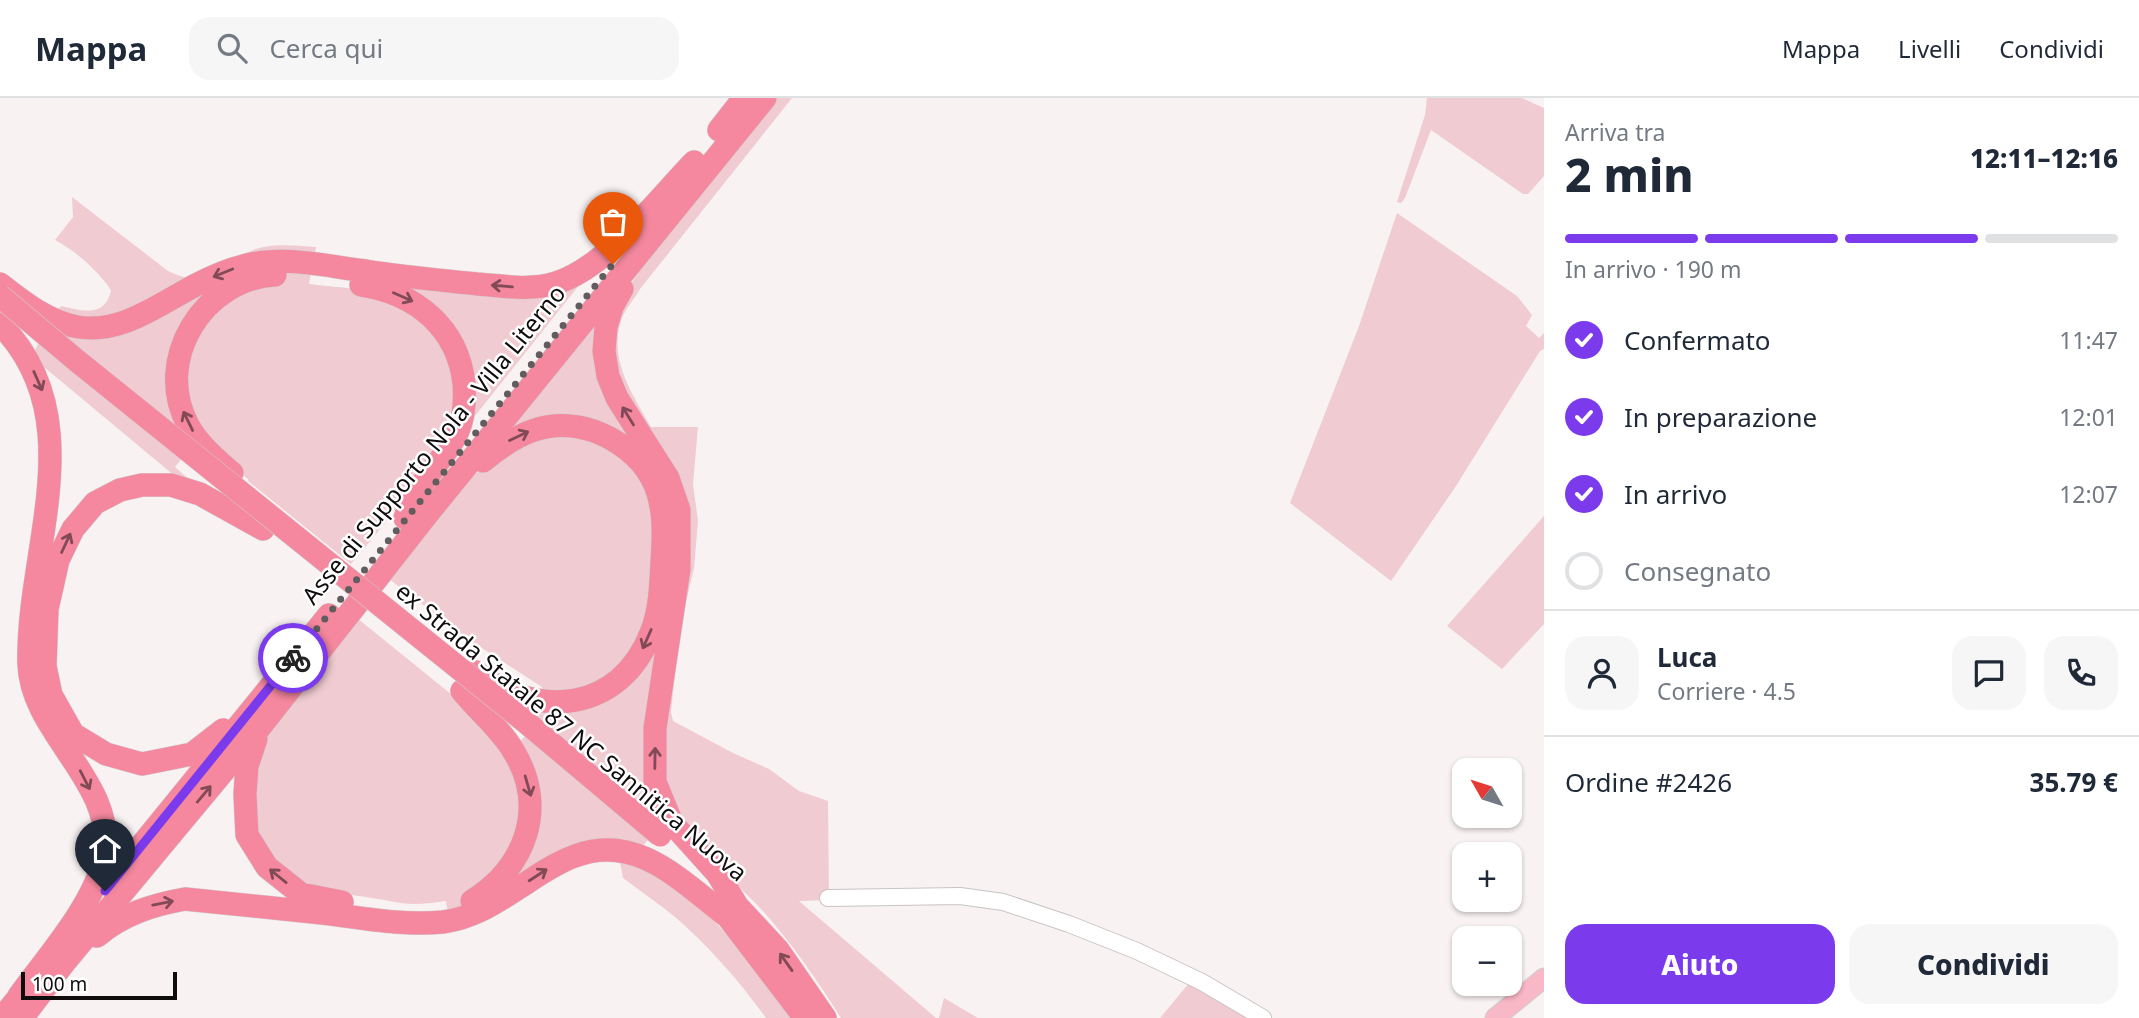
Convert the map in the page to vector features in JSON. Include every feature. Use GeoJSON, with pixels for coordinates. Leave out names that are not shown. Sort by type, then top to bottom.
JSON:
{"type":"FeatureCollection","features":[{"type":"Feature","properties":{"kind":"highway","name":"Asse di Supporto Nola - Villa Literno"},"geometry":{"type":"LineString","coordinates":[[21,1007],[275,679],[331,613],[744,98]]}},
{"type":"Feature","properties":{"kind":"highway","name":"Asse di Supporto Nola - Villa Literno"},"geometry":{"type":"LineString","coordinates":[[2,1018],[21,1007],[64,963],[261,726],[430,511],[765,98]]}},
{"type":"Feature","properties":{"kind":"highway"},"geometry":{"type":"LineString","coordinates":[[272,528],[253,493],[211,454],[188,425],[181,408],[177,372],[185,338],[194,321],[222,293],[253,279],[313,271],[523,288],[555,283],[586,269],[616,244],[694,162]]}},
{"type":"Feature","properties":{"kind":"highway"},"geometry":{"type":"LineString","coordinates":[[261,726],[247,766],[244,794],[247,835],[267,867],[301,894],[398,923],[422,923],[471,916],[555,864],[576,855],[656,840],[655,728],[679,510],[667,478],[617,398],[608,376],[604,352],[606,327],[612,307],[648,242]]}},
{"type":"Feature","properties":{"kind":"highway"},"geometry":{"type":"LineString","coordinates":[[0,284],[31,308],[57,320],[78,327],[99,328],[138,318],[198,284],[241,266],[279,261],[382,288],[414,301],[430,313],[443,328],[458,358],[465,394],[458,431],[417,492],[405,518]]}},
{"type":"Feature","properties":{"kind":"highway","name":"ex Strada Statale 87 NC Sannitica Nuova"},"geometry":{"type":"LineString","coordinates":[[0,296],[462,691],[656,840]]}},
{"type":"Feature","properties":{"kind":"highway","name":"ex Strada Statale 87 NC Sannitica Nuova"},"geometry":{"type":"LineString","coordinates":[[0,315],[272,528],[433,647],[656,840],[732,911],[819,1016]]}},
{"type":"Feature","properties":{"kind":"highway"},"geometry":{"type":"LineString","coordinates":[[0,324],[33,370],[43,392],[50,427],[51,469],[40,606],[29,666],[36,696],[103,815],[104,856],[89,898],[21,1007]]}},
{"type":"Feature","properties":{"kind":"highway"},"geometry":{"type":"LineString","coordinates":[[430,511],[504,443],[543,426],[573,426],[591,430],[622,446],[651,477],[661,506],[671,571],[658,602],[651,632],[640,655],[628,672],[597,694],[569,701],[531,701],[491,684],[471,667],[433,647]]}},
{"type":"Feature","properties":{"kind":"highway"},"geometry":{"type":"LineString","coordinates":[[272,528],[207,497],[171,485],[142,485],[120,490],[95,503],[73,529],[40,606],[45,666],[51,695],[73,734],[106,754],[142,764],[192,754],[223,730],[275,679]]}},
{"type":"Feature","properties":{"kind":"highway"},"geometry":{"type":"LineString","coordinates":[[64,963],[111,924],[151,906],[185,899],[394,912],[445,909],[470,902],[490,890],[505,875],[518,854],[527,832],[531,797],[525,775],[505,738],[462,691]]}},
{"type":"Feature","properties":{"kind":"main road"},"geometry":{"type":"LineString","coordinates":[[1495,1018],[1544,978]]}},
{"type":"Feature","properties":{"kind":"street"},"geometry":{"type":"LineString","coordinates":[[828,898],[960,896],[1003,902],[1137,951],[1202,982],[1263,1018]]}},
{"type":"Feature","properties":{"kind":"shaded area"},"geometry":{"type":"Polygon","coordinates":[[[775,98],[792,98],[640,289],[622,318],[618,333],[624,376],[651,427],[698,427],[693,484],[698,521],[694,568],[680,627],[671,712],[673,721],[769,769],[799,791],[828,801],[829,900],[799,901],[936,1018],[841,1018],[783,935],[700,848],[679,821],[672,807],[661,812],[664,820],[642,847],[604,843],[578,849],[541,867],[487,900],[448,914],[446,901],[408,904],[346,894],[309,884],[292,876],[265,852],[256,835],[250,814],[248,796],[251,771],[264,738],[357,618],[462,703],[461,705],[486,725],[483,729],[510,753],[539,720],[515,700],[542,707],[542,687],[465,637],[389,579],[468,482],[498,455],[525,438],[565,430],[586,434],[605,441],[638,467],[649,484],[656,504],[658,532],[654,579],[666,578],[669,554],[667,506],[660,483],[648,463],[632,446],[593,425],[570,421],[548,422],[526,427],[505,437],[502,435],[606,307],[600,336],[601,360],[606,382],[614,401],[651,460],[668,495],[674,530],[670,578],[682,578],[685,553],[684,515],[678,491],[668,469],[620,394],[611,363],[611,331],[624,296],[650,256],[775,98]]]}},
{"type":"Feature","properties":{"kind":"shaded area"},"geometry":{"type":"Polygon","coordinates":[[[1427,98],[1522,98],[1544,108],[1544,176],[1528,194],[1523,194],[1431,130],[1405,198],[1401,203],[1397,202],[1425,115],[1427,98]]]}},
{"type":"Feature","properties":{"kind":"shaded area"},"geometry":{"type":"Polygon","coordinates":[[[72,197],[168,271],[184,277],[201,276],[256,249],[286,245],[316,247],[312,269],[502,293],[542,289],[584,279],[467,426],[464,424],[468,375],[453,333],[439,316],[400,290],[367,280],[311,273],[309,284],[377,293],[398,299],[417,310],[433,325],[445,342],[459,381],[460,402],[448,443],[351,564],[222,459],[225,454],[202,434],[175,467],[192,482],[176,477],[32,357],[48,322],[61,306],[84,311],[98,309],[104,305],[111,290],[86,262],[55,240],[73,217],[72,197]]]}},
{"type":"Feature","properties":{"kind":"shaded area"},"geometry":{"type":"Polygon","coordinates":[[[1397,213],[1517,296],[1532,315],[1526,326],[1539,338],[1544,333],[1544,349],[1540,351],[1456,486],[1391,581],[1290,503],[1359,326],[1397,213]]]}},
{"type":"Feature","properties":{"kind":"shaded area"},"geometry":{"type":"Polygon","coordinates":[[[1544,516],[1544,624],[1502,669],[1447,626],[1544,516]]]}},
{"type":"Feature","properties":{"kind":"shaded area"},"geometry":{"type":"Polygon","coordinates":[[[620,862],[633,863],[691,896],[730,938],[794,1018],[766,1018],[735,978],[700,940],[675,917],[623,878],[620,862]]]}},
{"type":"Feature","properties":{"kind":"shaded area"},"geometry":{"type":"Polygon","coordinates":[[[1190,982],[1255,1018],[1160,1018],[1190,982]]]}},
{"type":"Feature","properties":{"kind":"shaded area"},"geometry":{"type":"Polygon","coordinates":[[[944,998],[949,1001],[978,1018],[939,1018],[944,998]]]}},
{"type":"Feature","properties":{"kind":"way so far"},"geometry":{"type":"LineString","coordinates":[[293,658],[613,264]]}},
{"type":"Feature","properties":{"kind":"route"},"geometry":{"type":"LineString","coordinates":[[105,891],[293,658]]}}]}
